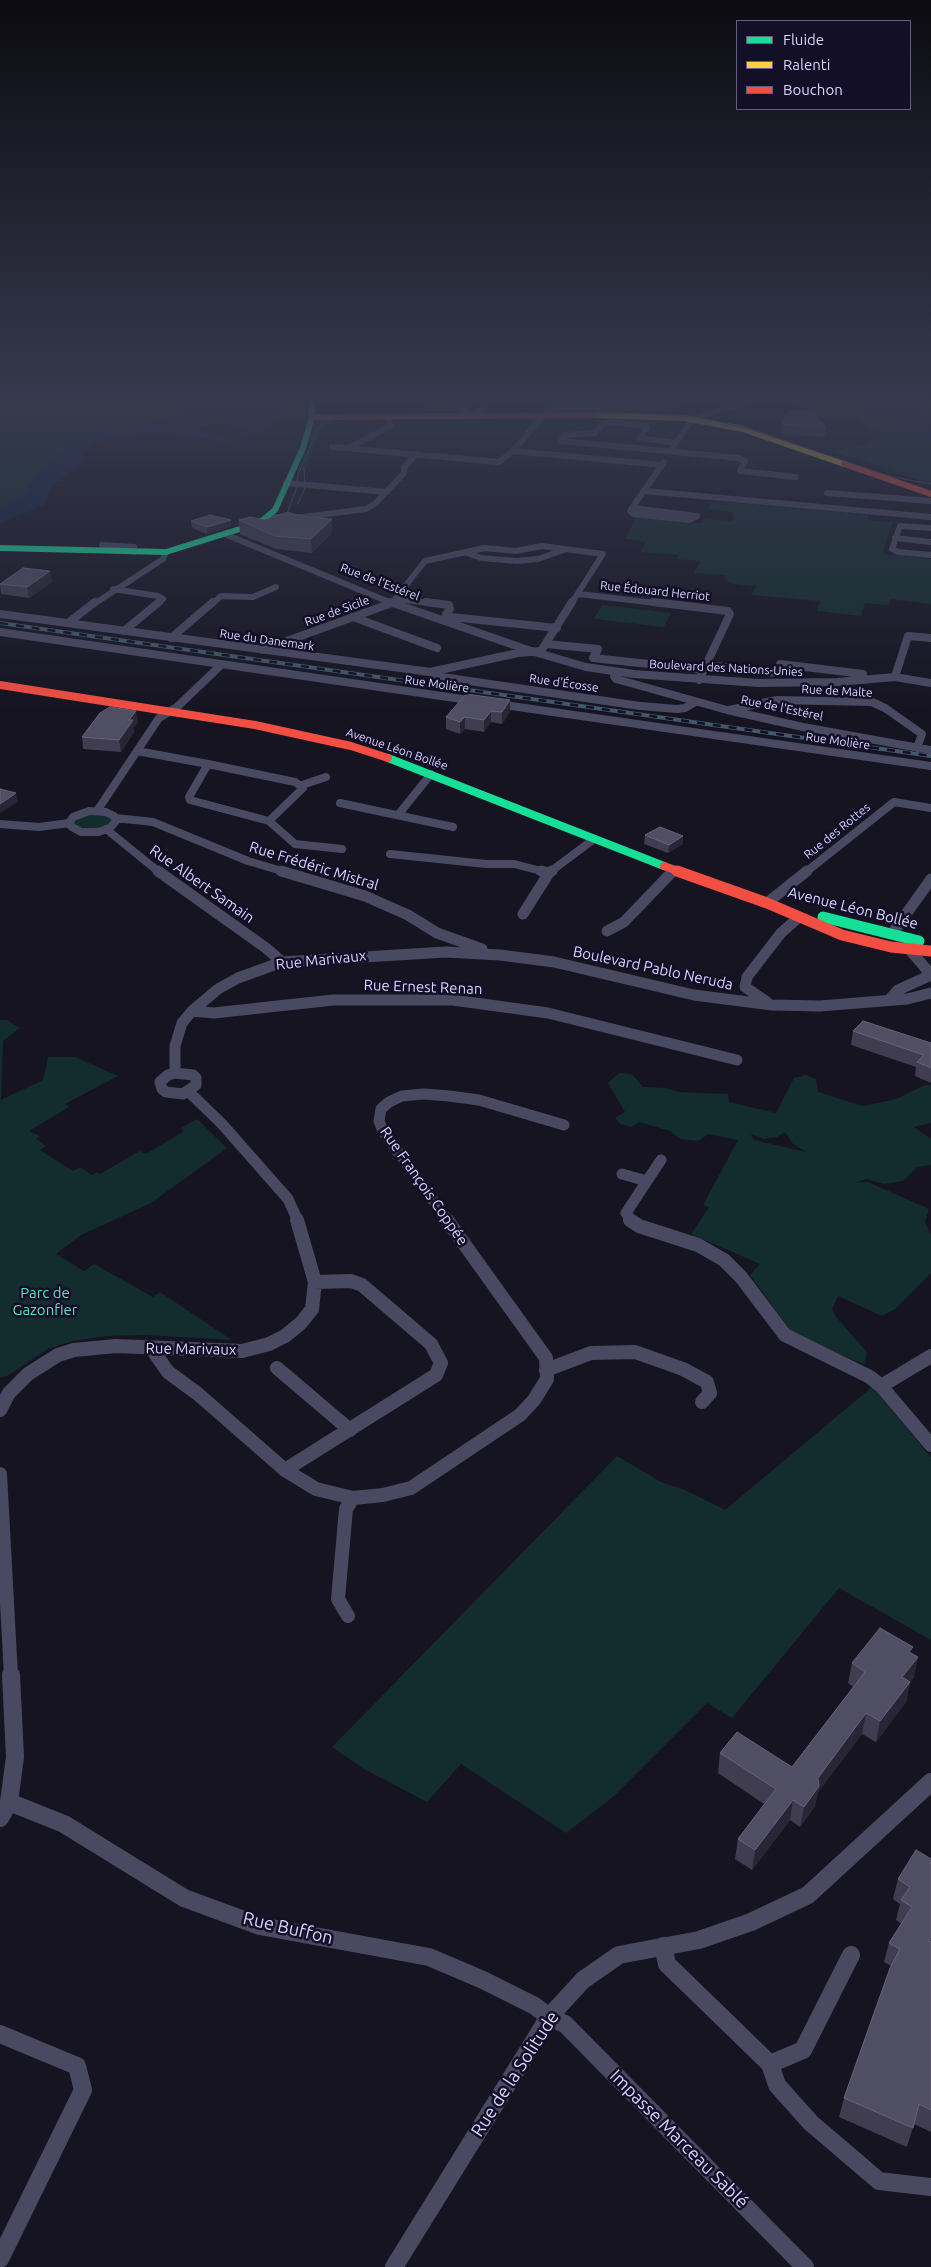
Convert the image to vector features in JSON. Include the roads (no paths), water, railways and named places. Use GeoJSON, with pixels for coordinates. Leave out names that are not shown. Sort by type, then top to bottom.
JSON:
{"type":"FeatureCollection","features":[{"type":"Feature","properties":{"kind":"street"},"geometry":{"type":"LineString","coordinates":[[0,548],[166,552],[252,526],[269,517],[278,503]]}},
{"type":"Feature","properties":{"kind":"street"},"geometry":{"type":"LineString","coordinates":[[269,517],[297,518],[354,512],[371,507],[375,503]]}},
{"type":"Feature","properties":{"kind":"street"},"geometry":{"type":"LineString","coordinates":[[632,508],[697,516],[689,520],[634,514],[630,511],[632,508],[636,503]]}},
{"type":"Feature","properties":{"kind":"street"},"geometry":{"type":"LineString","coordinates":[[774,503],[931,517]]}},
{"type":"Feature","properties":{"kind":"street"},"geometry":{"type":"LineString","coordinates":[[931,528],[900,526],[895,538],[893,551],[931,555]]}},
{"type":"Feature","properties":{"kind":"street","name":"Rue de l'Estérel"},"geometry":{"type":"LineString","coordinates":[[227,534],[394,601],[550,658]]}},
{"type":"Feature","properties":{"kind":"street"},"geometry":{"type":"LineString","coordinates":[[895,538],[931,542]]}},
{"type":"Feature","properties":{"kind":"street"},"geometry":{"type":"LineString","coordinates":[[102,545],[134,546],[134,552]]}},
{"type":"Feature","properties":{"kind":"street"},"geometry":{"type":"LineString","coordinates":[[394,601],[425,561],[465,552],[484,548],[516,552],[542,546],[603,554],[546,644],[541,650],[530,652]]}},
{"type":"Feature","properties":{"kind":"street"},"geometry":{"type":"LineString","coordinates":[[465,552],[481,558],[517,561],[538,559],[565,549]]}},
{"type":"Feature","properties":{"kind":"street"},"geometry":{"type":"LineString","coordinates":[[68,623],[113,589],[163,559],[166,552]]}},
{"type":"Feature","properties":{"kind":"street"},"geometry":{"type":"LineString","coordinates":[[171,638],[221,596],[253,597],[265,590],[276,587]]}},
{"type":"Feature","properties":{"kind":"street"},"geometry":{"type":"LineString","coordinates":[[113,589],[158,596],[163,599],[124,631]]}},
{"type":"Feature","properties":{"kind":"street","name":"Rue Édouard Herriot"},"geometry":{"type":"LineString","coordinates":[[579,594],[728,612],[730,614],[705,667]]}},
{"type":"Feature","properties":{"kind":"street"},"geometry":{"type":"LineString","coordinates":[[394,601],[449,605],[450,608],[446,614],[451,617],[557,628]]}},
{"type":"Feature","properties":{"kind":"street","name":"Rue de Sicile"},"geometry":{"type":"LineString","coordinates":[[261,650],[394,601]]}},
{"type":"Feature","properties":{"kind":"street","name":"Rue du Danemark"},"geometry":{"type":"LineString","coordinates":[[0,614],[411,671],[430,672],[530,652]]}},
{"type":"Feature","properties":{"kind":"street"},"geometry":{"type":"LineString","coordinates":[[354,617],[437,648]]}},
{"type":"Feature","properties":{"kind":"street","name":"Rue Molière"},"geometry":{"type":"LineString","coordinates":[[0,632],[481,702]]}},
{"type":"Feature","properties":{"kind":"street"},"geometry":{"type":"LineString","coordinates":[[895,677],[908,636],[931,638]]}},
{"type":"Feature","properties":{"kind":"street"},"geometry":{"type":"LineString","coordinates":[[546,644],[598,650],[593,658],[776,673],[780,664],[863,674]]}},
{"type":"Feature","properties":{"kind":"street","name":"Boulevard des Nations-Unies"},"geometry":{"type":"LineString","coordinates":[[550,658],[617,672],[699,680],[795,684],[895,677],[931,683]]}},
{"type":"Feature","properties":{"kind":"street"},"geometry":{"type":"LineString","coordinates":[[0,824],[38,826],[69,822],[77,815],[97,811],[159,718],[221,665]]}},
{"type":"Feature","properties":{"kind":"street"},"geometry":{"type":"LineString","coordinates":[[699,680],[705,667]]}},
{"type":"Feature","properties":{"kind":"street","name":"Rue d'Écosse"},"geometry":{"type":"LineString","coordinates":[[430,672],[442,677],[640,706],[677,709],[685,708],[695,702]]}},
{"type":"Feature","properties":{"kind":"street","name":"Rue de l'Estérel"},"geometry":{"type":"LineString","coordinates":[[617,672],[614,678],[695,702],[803,727],[931,750]]}},
{"type":"Feature","properties":{"kind":"street"},"geometry":{"type":"LineString","coordinates":[[628,673],[624,678],[630,683]]}},
{"type":"Feature","properties":{"kind":"street","name":"Avenue Léon Bollée"},"geometry":{"type":"LineString","coordinates":[[0,686],[255,725],[328,740],[431,774],[674,870],[767,903],[931,944]]}},
{"type":"Feature","properties":{"kind":"street","name":"Rue de Malte"},"geometry":{"type":"LineString","coordinates":[[728,710],[777,700],[872,702],[885,708],[922,734],[917,748]]}},
{"type":"Feature","properties":{"kind":"street","name":"Rue Molière"},"geometry":{"type":"LineString","coordinates":[[490,703],[931,766]]}},
{"type":"Feature","properties":{"kind":"street"},"geometry":{"type":"LineString","coordinates":[[137,751],[208,764],[302,785],[326,777]]}},
{"type":"Feature","properties":{"kind":"street"},"geometry":{"type":"LineString","coordinates":[[208,764],[189,797],[190,800],[269,821],[295,844],[342,849]]}},
{"type":"Feature","properties":{"kind":"street"},"geometry":{"type":"LineString","coordinates":[[398,815],[431,774]]}},
{"type":"Feature","properties":{"kind":"street"},"geometry":{"type":"LineString","coordinates":[[269,821],[303,788],[302,785]]}},
{"type":"Feature","properties":{"kind":"street","name":"Rue des Rottes"},"geometry":{"type":"LineString","coordinates":[[767,903],[894,802],[931,808]]}},
{"type":"Feature","properties":{"kind":"street"},"geometry":{"type":"LineString","coordinates":[[340,803],[452,827]]}},
{"type":"Feature","properties":{"kind":"street","name":"Rue Frédéric Mistral"},"geometry":{"type":"LineString","coordinates":[[97,811],[110,813],[115,818],[153,822],[248,862],[365,896],[402,912],[437,933],[500,955]]}},
{"type":"Feature","properties":{"kind":"street"},"geometry":{"type":"LineString","coordinates":[[69,822],[72,828],[81,832],[106,830],[114,824],[115,818]]}},
{"type":"Feature","properties":{"kind":"street","name":"Rue Albert Samain"},"geometry":{"type":"LineString","coordinates":[[106,830],[141,859],[266,948],[282,962]]}},
{"type":"Feature","properties":{"kind":"street"},"geometry":{"type":"LineString","coordinates":[[522,914],[549,873],[594,839]]}},
{"type":"Feature","properties":{"kind":"street"},"geometry":{"type":"LineString","coordinates":[[390,854],[476,863],[514,864],[549,873]]}},
{"type":"Feature","properties":{"kind":"street"},"geometry":{"type":"LineString","coordinates":[[608,931],[624,922],[674,870]]}},
{"type":"Feature","properties":{"kind":"street"},"geometry":{"type":"LineString","coordinates":[[892,934],[931,879]]}},
{"type":"Feature","properties":{"kind":"street","name":"Avenue Léon Bollée"},"geometry":{"type":"LineString","coordinates":[[767,903],[798,918],[842,935],[908,949],[931,951]]}},
{"type":"Feature","properties":{"kind":"street"},"geometry":{"type":"LineString","coordinates":[[772,1005],[750,992],[746,987],[746,977],[781,933],[798,918]]}},
{"type":"Feature","properties":{"kind":"street"},"geometry":{"type":"LineString","coordinates":[[890,999],[898,990],[929,975],[927,970],[908,949]]}},
{"type":"Feature","properties":{"kind":"street","name":"Rue Marivaux"},"geometry":{"type":"LineString","coordinates":[[175,1073],[175,1046],[182,1023],[192,1011],[218,989],[238,978],[282,962],[446,952],[500,955]]}},
{"type":"Feature","properties":{"kind":"street","name":"Boulevard Pablo Neruda"},"geometry":{"type":"LineString","coordinates":[[500,955],[554,962],[694,995],[772,1005],[820,1006],[907,999],[931,993]]}},
{"type":"Feature","properties":{"kind":"street","name":"Rue Ernest Renan"},"geometry":{"type":"LineString","coordinates":[[192,1011],[214,1013],[333,1000],[453,1000],[548,1013],[737,1060]]}},
{"type":"Feature","properties":{"kind":"street"},"geometry":{"type":"LineString","coordinates":[[175,1073],[188,1073],[196,1078],[196,1086],[188,1092],[171,1094],[162,1089],[160,1082],[175,1073]]}},
{"type":"Feature","properties":{"kind":"street","name":"Rue Marivaux"},"geometry":{"type":"LineString","coordinates":[[0,1410],[9,1393],[28,1374],[58,1356],[94,1346],[116,1346],[152,1350],[242,1351],[270,1344],[285,1336],[301,1323],[312,1309],[315,1282],[299,1224],[288,1199],[222,1124],[188,1092]]}},
{"type":"Feature","properties":{"kind":"street","name":"Rue François Coppée"},"geometry":{"type":"LineString","coordinates":[[546,1370],[546,1358],[382,1131],[379,1121],[381,1109],[390,1102],[402,1096],[424,1094],[479,1100],[564,1125]]}},
{"type":"Feature","properties":{"kind":"street"},"geometry":{"type":"LineString","coordinates":[[661,1160],[626,1213],[630,1220],[639,1226],[698,1245],[724,1260],[741,1277],[785,1335],[870,1377],[881,1386],[931,1445]]}},
{"type":"Feature","properties":{"kind":"street"},"geometry":{"type":"LineString","coordinates":[[622,1174],[647,1181]]}},
{"type":"Feature","properties":{"kind":"street"},"geometry":{"type":"LineString","coordinates":[[285,1470],[436,1375],[441,1363],[430,1344],[404,1319],[362,1285],[351,1281],[315,1282]]}},
{"type":"Feature","properties":{"kind":"street"},"geometry":{"type":"LineString","coordinates":[[152,1350],[168,1372],[198,1394],[285,1470],[316,1489],[353,1498],[383,1495],[411,1488],[520,1415],[534,1400],[547,1379],[546,1370],[591,1353],[636,1352],[683,1369],[707,1382],[710,1393],[702,1402]]}},
{"type":"Feature","properties":{"kind":"street"},"geometry":{"type":"LineString","coordinates":[[881,1386],[931,1356]]}},
{"type":"Feature","properties":{"kind":"street"},"geometry":{"type":"LineString","coordinates":[[277,1368],[350,1430]]}},
{"type":"Feature","properties":{"kind":"street"},"geometry":{"type":"LineString","coordinates":[[0,1474],[3,1611],[15,1757],[9,1802],[0,1818]]}},
{"type":"Feature","properties":{"kind":"street"},"geometry":{"type":"LineString","coordinates":[[348,1616],[338,1599],[346,1509],[353,1498]]}},
{"type":"Feature","properties":{"kind":"street","name":"Rue de la Solitude"},"geometry":{"type":"LineString","coordinates":[[394,2267],[549,2017],[583,1980],[619,1955],[699,1940],[751,1922],[808,1895],[931,1782]]}},
{"type":"Feature","properties":{"kind":"street","name":"Rue Buffon"},"geometry":{"type":"LineString","coordinates":[[9,1802],[64,1824],[184,1898],[260,1926],[429,1957],[483,1980],[535,2006],[549,2017]]}},
{"type":"Feature","properties":{"kind":"street"},"geometry":{"type":"LineString","coordinates":[[663,1946],[667,1964],[770,2064],[777,2085],[811,2123],[878,2181],[931,2188]]}},
{"type":"Feature","properties":{"kind":"street"},"geometry":{"type":"LineString","coordinates":[[770,2064],[803,2050],[851,1955]]}},
{"type":"Feature","properties":{"kind":"street","name":"Impasse Marceau Sablé"},"geometry":{"type":"LineString","coordinates":[[549,2017],[565,2024],[805,2267]]}},
{"type":"Feature","properties":{"kind":"street"},"geometry":{"type":"LineString","coordinates":[[0,2034],[77,2066],[84,2090],[0,2259]]}},
{"type":"Feature","properties":{"kind":"water"},"geometry":{"type":"Polygon","coordinates":[[[12,503],[45,503],[43,506],[0,523],[0,511],[12,503]]]}},
{"type":"Feature","properties":{"kind":"tram line"},"geometry":{"type":"LineString","coordinates":[[277,523],[286,516],[291,503]]}},
{"type":"Feature","properties":{"kind":"railway"},"geometry":{"type":"LineString","coordinates":[[0,623],[931,756]]}},
{"type":"Feature","properties":{"kind":"park label","name":"Parc de Gazonfier"},"geometry":{"type":"Point","coordinates":[45,1302]}}]}
